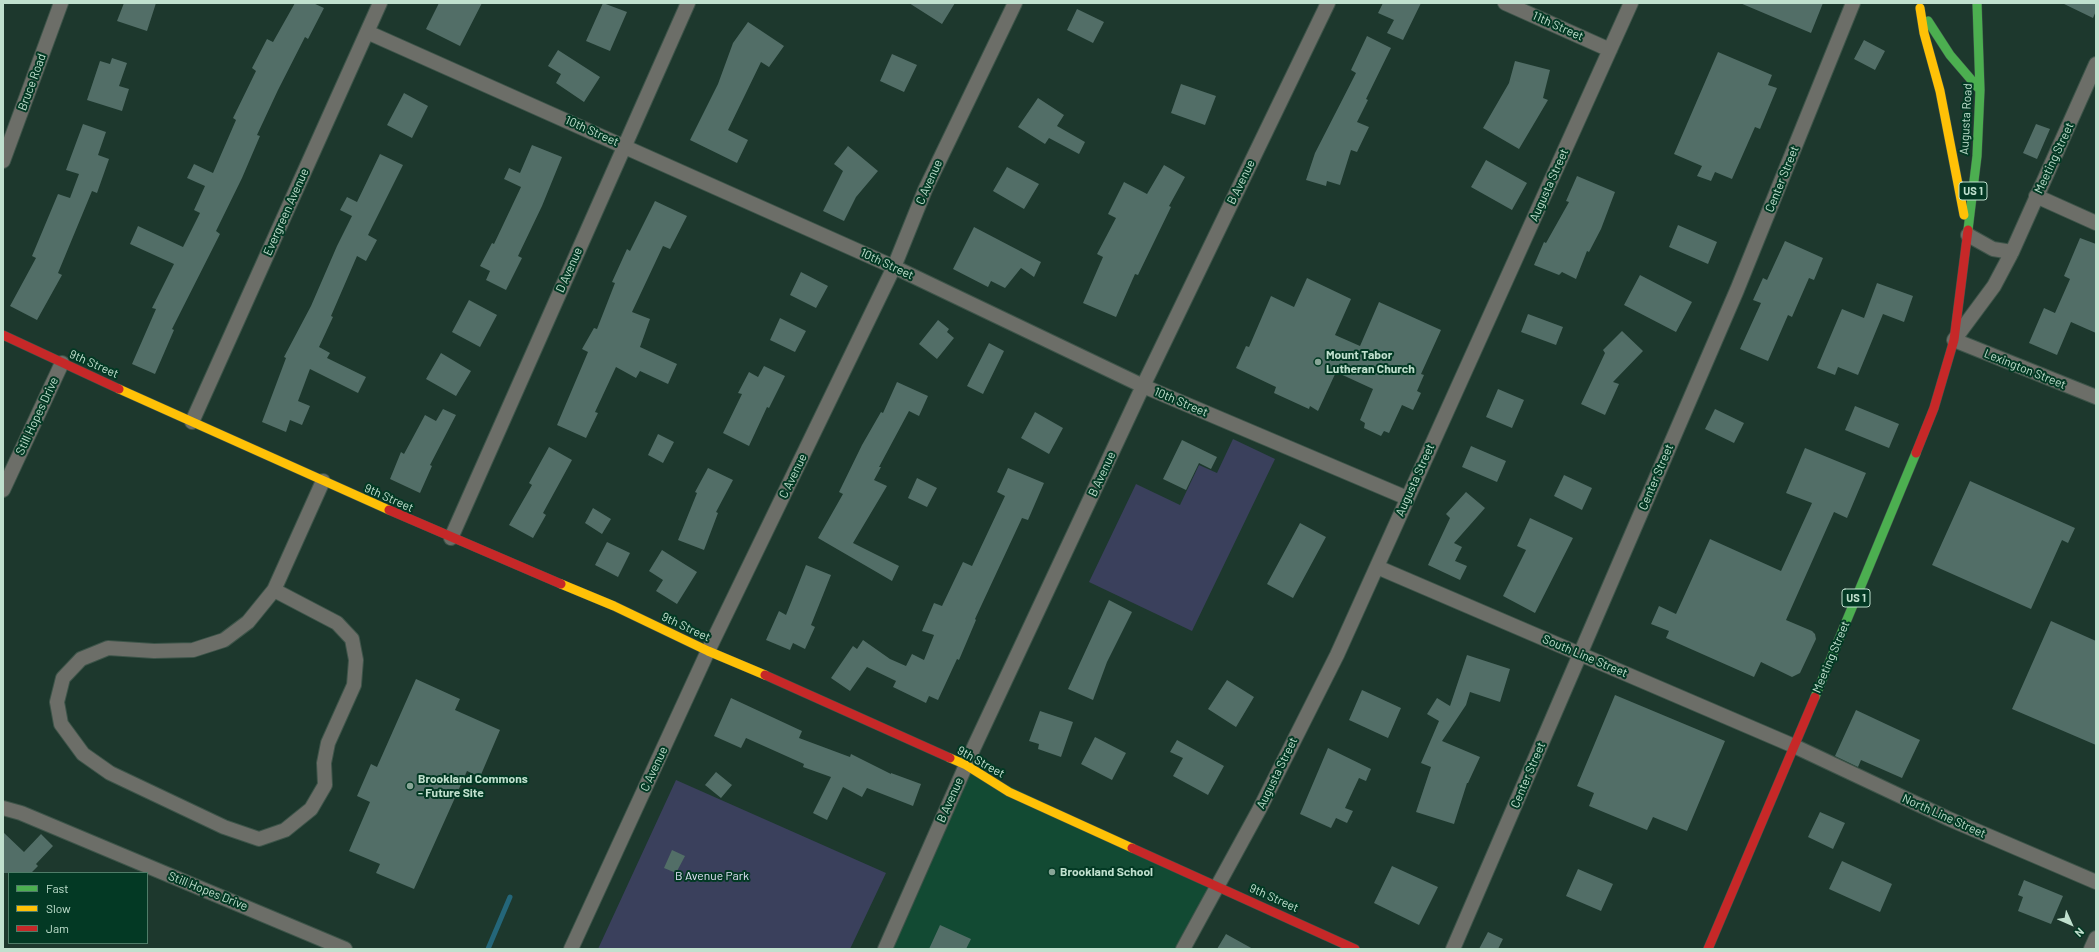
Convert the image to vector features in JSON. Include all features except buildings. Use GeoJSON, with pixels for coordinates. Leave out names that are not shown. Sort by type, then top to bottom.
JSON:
{"type":"FeatureCollection","features":[{"type":"Feature","properties":{"kind":"main road","name":"Augusta Road"},"geometry":{"type":"LineString","coordinates":[[1968,235],[1976,156],[1980,90],[1977,3]]}},
{"type":"Feature","properties":{"kind":"main road"},"geometry":{"type":"LineString","coordinates":[[1919,6],[1950,55],[1980,90]]}},
{"type":"Feature","properties":{"kind":"main road"},"geometry":{"type":"LineString","coordinates":[[1919,6],[1924,33],[1940,91],[1968,235]]}},
{"type":"Feature","properties":{"kind":"main road","name":"Meeting Street"},"geometry":{"type":"LineString","coordinates":[[1708,949],[1905,482],[1934,408],[1954,340],[1968,235]]}},
{"type":"Feature","properties":{"kind":"main road","name":"9th Street"},"geometry":{"type":"LineString","coordinates":[[3,335],[192,422],[451,538],[614,606],[708,651],[841,708],[966,765],[1009,792],[1355,949]]}},
{"type":"Feature","properties":{"kind":"street","name":"Bruce Road"},"geometry":{"type":"LineString","coordinates":[[3,161],[61,3]]}},
{"type":"Feature","properties":{"kind":"street","name":"Evergreen Avenue"},"geometry":{"type":"LineString","coordinates":[[192,422],[380,3]]}},
{"type":"Feature","properties":{"kind":"street","name":"D Avenue"},"geometry":{"type":"LineString","coordinates":[[451,538],[688,3]]}},
{"type":"Feature","properties":{"kind":"street","name":"C Avenue"},"geometry":{"type":"LineString","coordinates":[[571,949],[708,651],[894,267],[925,190],[1015,3]]}},
{"type":"Feature","properties":{"kind":"street","name":"B Avenue"},"geometry":{"type":"LineString","coordinates":[[885,949],[966,765],[1143,386],[1328,3]]}},
{"type":"Feature","properties":{"kind":"street","name":"11th Street"},"geometry":{"type":"LineString","coordinates":[[1505,3],[1610,50]]}},
{"type":"Feature","properties":{"kind":"street","name":"Augusta Street"},"geometry":{"type":"LineString","coordinates":[[1183,949],[1219,886],[1337,655],[1631,3]]}},
{"type":"Feature","properties":{"kind":"street","name":"Center Street"},"geometry":{"type":"LineString","coordinates":[[1453,949],[1737,290],[1853,3]]}},
{"type":"Feature","properties":{"kind":"street","name":"10th Street"},"geometry":{"type":"LineString","coordinates":[[367,32],[624,145],[894,267],[1143,386],[1407,498]]}},
{"type":"Feature","properties":{"kind":"street","name":"Meeting Street"},"geometry":{"type":"LineString","coordinates":[[1954,340],[1994,286],[2012,252],[2096,64]]}},
{"type":"Feature","properties":{"kind":"street"},"geometry":{"type":"LineString","coordinates":[[2036,196],[2096,223]]}},
{"type":"Feature","properties":{"kind":"street"},"geometry":{"type":"LineString","coordinates":[[1968,235],[1993,249],[2012,252]]}},
{"type":"Feature","properties":{"kind":"street","name":"Lexington Street"},"geometry":{"type":"LineString","coordinates":[[1954,340],[2096,397]]}},
{"type":"Feature","properties":{"kind":"street","name":"Still Hopes Drive"},"geometry":{"type":"LineString","coordinates":[[3,490],[62,363]]}},
{"type":"Feature","properties":{"kind":"street"},"geometry":{"type":"LineString","coordinates":[[274,590],[337,623],[352,639],[356,660],[354,685],[328,742],[324,763],[325,785],[311,809],[285,830],[259,839],[224,827],[110,773],[83,754],[61,724],[57,702],[63,678],[81,659],[108,648],[154,651],[193,650],[224,640],[248,622],[274,590],[323,481]]}},
{"type":"Feature","properties":{"kind":"street","name":"South Line Street"},"geometry":{"type":"LineString","coordinates":[[1377,567],[1794,746]]}},
{"type":"Feature","properties":{"kind":"street","name":"North Line Street"},"geometry":{"type":"LineString","coordinates":[[1794,746],[1949,819],[2096,882]]}},
{"type":"Feature","properties":{"kind":"street","name":"Still Hopes Drive"},"geometry":{"type":"LineString","coordinates":[[3,808],[21,813],[272,917],[345,949]]}},
{"type":"Feature","properties":{"kind":"street"},"geometry":{"type":"LineString","coordinates":[[2091,949],[2096,938]]}},
{"type":"Feature","properties":{"kind":"shaded area","name":"Brookland School"},"geometry":{"type":"Polygon","coordinates":[[[966,765],[1219,886],[1183,949],[885,949],[966,765]]]}},
{"type":"Feature","properties":{"kind":"green space"},"geometry":{"type":"Polygon","coordinates":[[[1233,439],[1275,459],[1192,631],[1089,582],[1136,484],[1180,505],[1199,465],[1217,473],[1233,439]]]}},
{"type":"Feature","properties":{"kind":"green space","name":"B Avenue Park"},"geometry":{"type":"Polygon","coordinates":[[[676,780],[886,873],[850,949],[598,949],[676,780]]]}},
{"type":"Feature","properties":{"kind":"waterway"},"geometry":{"type":"LineString","coordinates":[[488,949],[510,897]]}},
{"type":"Feature","properties":{"kind":"traffic: fast"},"geometry":{"type":"LineString","coordinates":[[1968,230],[1977,156],[1980,90],[1977,3]]}},
{"type":"Feature","properties":{"kind":"traffic: fast"},"geometry":{"type":"LineString","coordinates":[[1928,21],[1950,55],[1980,90]]}},
{"type":"Feature","properties":{"kind":"traffic: fast"},"geometry":{"type":"LineString","coordinates":[[1815,697],[1916,453]]}},
{"type":"Feature","properties":{"kind":"traffic: slow"},"geometry":{"type":"LineString","coordinates":[[1920,8],[1924,33],[1940,91],[1964,215]]}},
{"type":"Feature","properties":{"kind":"traffic: slow"},"geometry":{"type":"LineString","coordinates":[[119,389],[389,510]]}},
{"type":"Feature","properties":{"kind":"traffic: slow"},"geometry":{"type":"LineString","coordinates":[[561,584],[614,606],[708,651],[765,675]]}},
{"type":"Feature","properties":{"kind":"traffic: slow"},"geometry":{"type":"LineString","coordinates":[[950,758],[966,765],[1009,792],[1132,848]]}},
{"type":"Feature","properties":{"kind":"traffic: jam"},"geometry":{"type":"LineString","coordinates":[[1916,453],[1934,408],[1954,340],[1968,230]]}},
{"type":"Feature","properties":{"kind":"traffic: jam"},"geometry":{"type":"LineString","coordinates":[[3,335],[119,389]]}},
{"type":"Feature","properties":{"kind":"traffic: jam"},"geometry":{"type":"LineString","coordinates":[[389,510],[561,584]]}},
{"type":"Feature","properties":{"kind":"traffic: jam"},"geometry":{"type":"LineString","coordinates":[[765,675],[950,758]]}},
{"type":"Feature","properties":{"kind":"traffic: jam"},"geometry":{"type":"LineString","coordinates":[[1708,949],[1815,697]]}},
{"type":"Feature","properties":{"kind":"traffic: jam"},"geometry":{"type":"LineString","coordinates":[[1132,848],[1355,949]]}},
{"type":"Feature","properties":{"kind":"place","name":"Mount Tabor Lutheran Church"},"geometry":{"type":"Point","coordinates":[1318,362]}},
{"type":"Feature","properties":{"kind":"place","name":"Brookland Commons - Future Site"},"geometry":{"type":"Point","coordinates":[410,786]}},
{"type":"Feature","properties":{"kind":"place","name":"Brookland School"},"geometry":{"type":"Point","coordinates":[1052,872]}}]}
